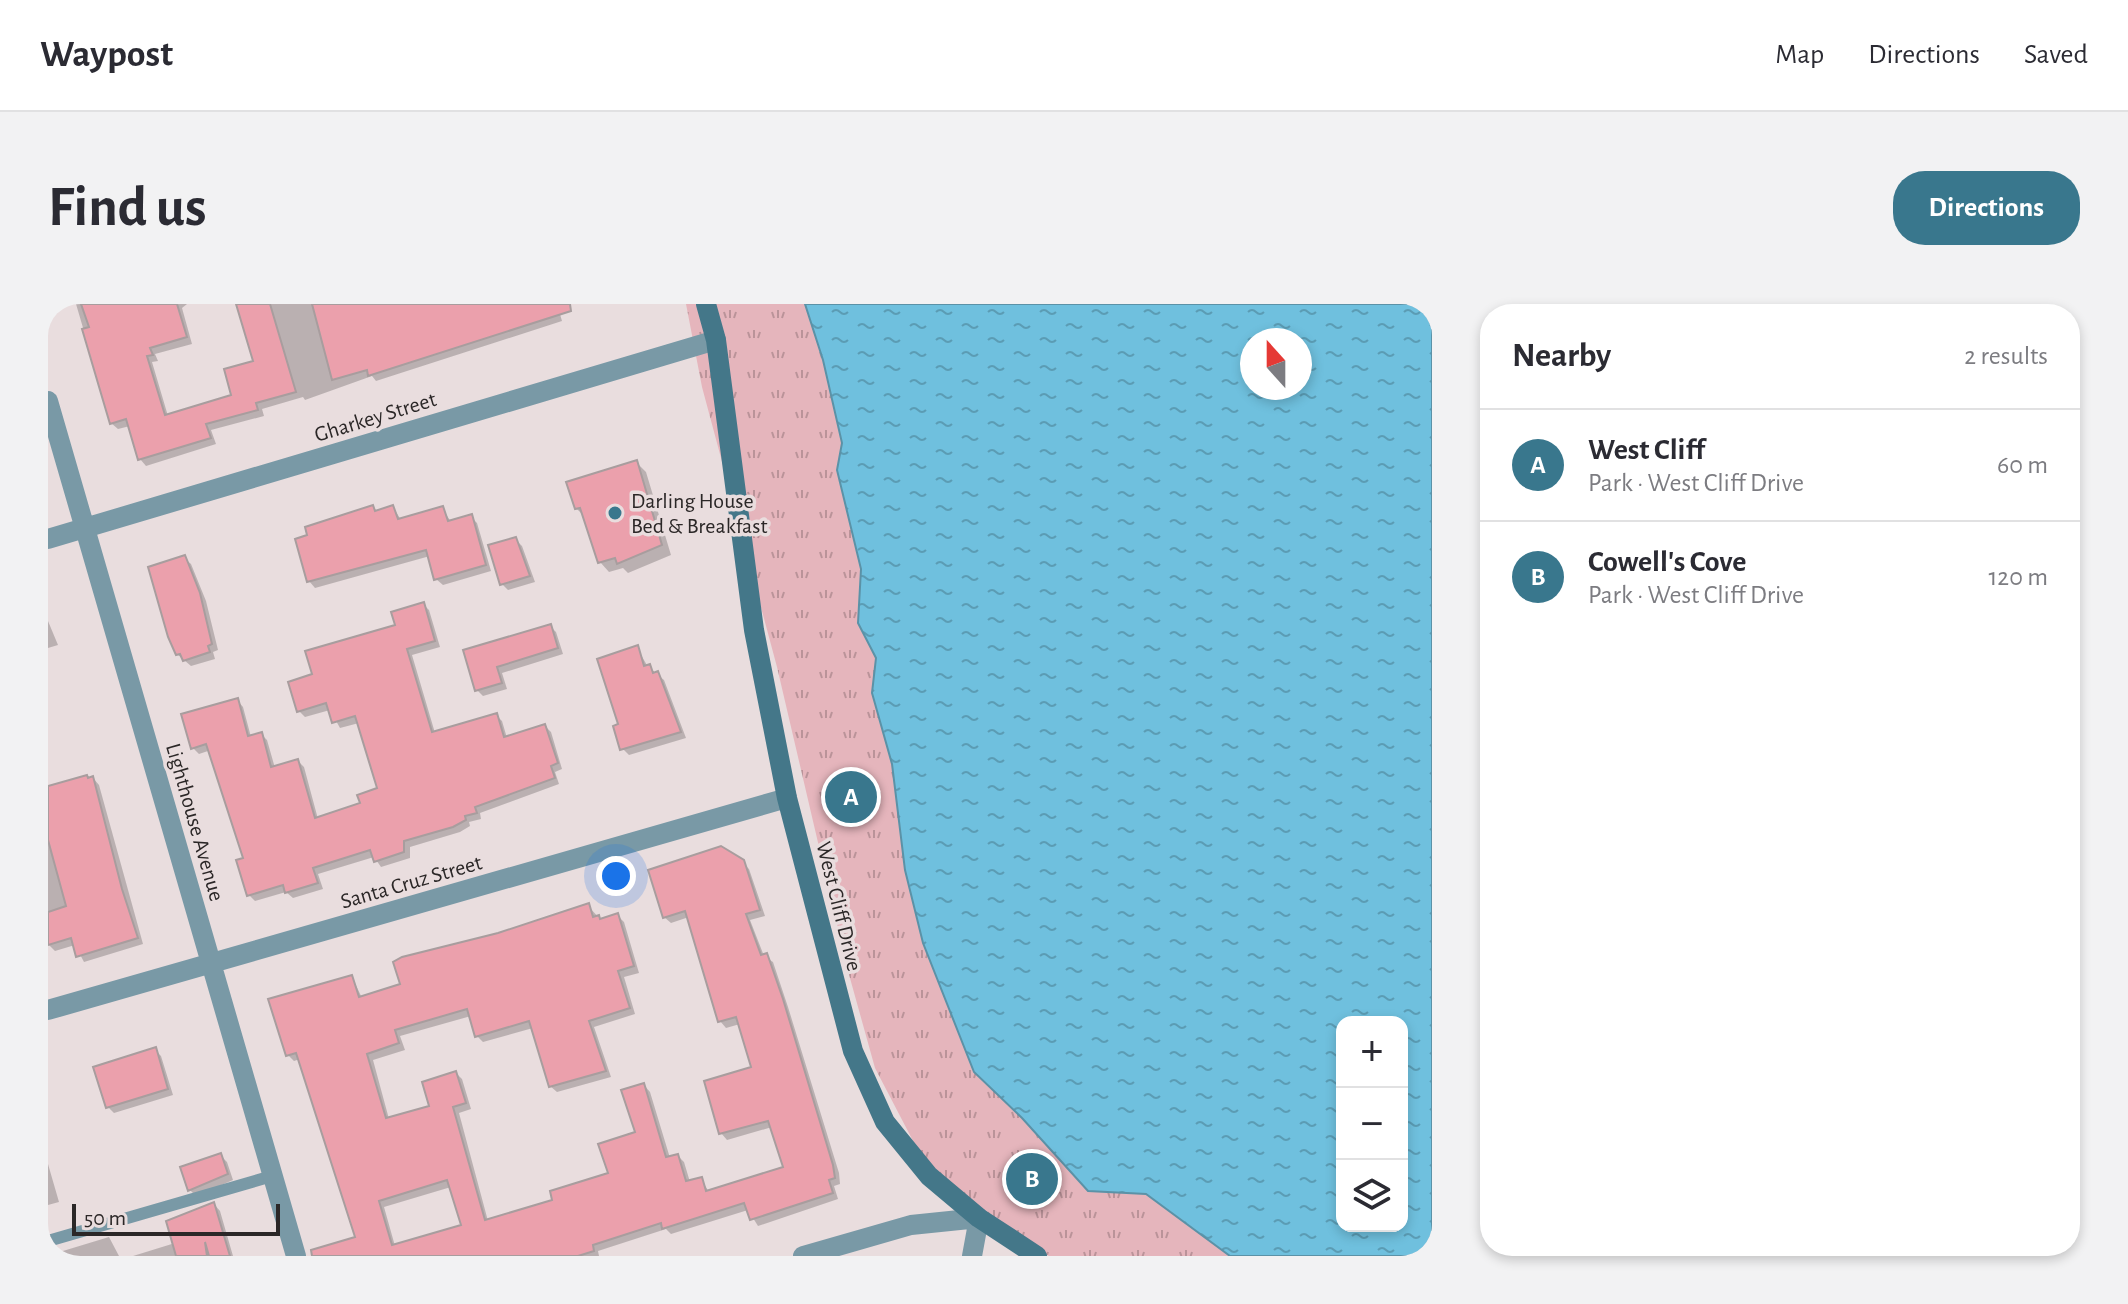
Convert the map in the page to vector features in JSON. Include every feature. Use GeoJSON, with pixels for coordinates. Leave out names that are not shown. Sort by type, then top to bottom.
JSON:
{"type":"FeatureCollection","features":[{"type":"Feature","properties":{"kind":"street","name":"West Cliff Drive"},"geometry":{"type":"LineString","coordinates":[[706,304],[716,340],[754,630],[787,798],[853,1051],[885,1122],[929,1176],[979,1218],[1037,1256]]}},
{"type":"Feature","properties":{"kind":"street","name":"Gharkey Street"},"geometry":{"type":"LineString","coordinates":[[48,539],[716,340]]}},
{"type":"Feature","properties":{"kind":"street","name":"Lighthouse Avenue"},"geometry":{"type":"LineString","coordinates":[[48,401],[296,1256]]}},
{"type":"Feature","properties":{"kind":"street","name":"Santa Cruz Street"},"geometry":{"type":"LineString","coordinates":[[48,1010],[787,798]]}},
{"type":"Feature","properties":{"kind":"street"},"geometry":{"type":"LineString","coordinates":[[803,1256],[911,1225],[979,1218],[972,1256]]}},
{"type":"Feature","properties":{"kind":"lane"},"geometry":{"type":"LineString","coordinates":[[48,1241],[272,1176]]}},
{"type":"Feature","properties":{"kind":"green space"},"geometry":{"type":"Polygon","coordinates":[[[686,304],[805,304],[823,360],[842,443],[837,470],[861,569],[858,623],[876,658],[872,693],[892,764],[905,870],[923,943],[974,1072],[1022,1118],[1088,1191],[1146,1194],[1230,1256],[1049,1256],[964,1207],[924,1162],[875,1068],[848,971],[777,667],[702,387],[686,304]]]}},
{"type":"Feature","properties":{"kind":"water"},"geometry":{"type":"Polygon","coordinates":[[[805,304],[1432,304],[1432,1256],[1230,1256],[1146,1194],[1088,1191],[1022,1118],[974,1072],[923,943],[905,870],[892,764],[872,693],[876,658],[858,623],[861,569],[837,470],[842,443],[823,360],[805,304]]]}},
{"type":"Feature","properties":{"kind":"building"},"geometry":{"type":"Polygon","coordinates":[[[81,304],[177,304],[187,337],[150,348],[153,355],[147,356],[165,415],[231,395],[224,369],[253,361],[236,304],[270,304],[296,392],[256,403],[258,410],[206,424],[211,438],[138,460],[126,419],[110,424],[82,329],[89,327],[81,304]]]}},
{"type":"Feature","properties":{"kind":"building"},"geometry":{"type":"Polygon","coordinates":[[[312,304],[570,304],[571,311],[368,376],[367,370],[332,380],[312,304]]]}},
{"type":"Feature","properties":{"kind":"building","name":"Darling House Bed & Breakfast"},"geometry":{"type":"Polygon","coordinates":[[[637,460],[662,545],[617,564],[615,558],[598,563],[580,508],[575,509],[566,482],[637,460]]]}},
{"type":"Feature","properties":{"kind":"building"},"geometry":{"type":"Polygon","coordinates":[[[373,505],[375,511],[393,505],[398,519],[443,506],[448,521],[472,514],[486,565],[434,580],[426,550],[307,582],[295,539],[307,535],[305,527],[373,505]]]}},
{"type":"Feature","properties":{"kind":"building"},"geometry":{"type":"Polygon","coordinates":[[[516,537],[530,576],[500,585],[488,545],[516,537]]]}},
{"type":"Feature","properties":{"kind":"building"},"geometry":{"type":"Polygon","coordinates":[[[185,555],[200,593],[212,644],[208,646],[210,652],[183,661],[180,654],[176,655],[168,637],[148,567],[185,555]]]}},
{"type":"Feature","properties":{"kind":"building"},"geometry":{"type":"Polygon","coordinates":[[[424,602],[435,641],[407,649],[432,732],[497,713],[504,737],[545,724],[558,763],[551,766],[555,778],[475,807],[477,813],[465,816],[466,820],[453,827],[404,841],[404,852],[374,862],[370,850],[313,868],[318,883],[285,893],[283,885],[247,896],[236,860],[243,858],[206,744],[191,749],[181,714],[238,698],[248,736],[262,732],[271,767],[298,759],[315,818],[360,803],[357,795],[377,788],[355,716],[332,723],[326,703],[297,712],[288,682],[312,674],[305,651],[395,625],[391,612],[424,602]]]}},
{"type":"Feature","properties":{"kind":"building"},"geometry":{"type":"Polygon","coordinates":[[[551,624],[558,648],[497,667],[502,683],[475,691],[463,650],[551,624]]]}},
{"type":"Feature","properties":{"kind":"building"},"geometry":{"type":"Polygon","coordinates":[[[638,645],[644,666],[650,664],[653,673],[658,671],[681,732],[620,750],[613,726],[618,724],[597,659],[638,645]]]}},
{"type":"Feature","properties":{"kind":"building"},"geometry":{"type":"Polygon","coordinates":[[[87,775],[88,778],[93,776],[138,938],[76,957],[71,938],[48,945],[48,912],[66,906],[48,840],[48,786],[87,775]]]}},
{"type":"Feature","properties":{"kind":"building"},"geometry":{"type":"Polygon","coordinates":[[[721,846],[744,860],[760,910],[746,914],[761,955],[767,953],[783,999],[833,1165],[835,1178],[829,1180],[833,1193],[750,1220],[744,1203],[662,1229],[661,1223],[593,1245],[594,1251],[578,1256],[312,1256],[311,1250],[355,1237],[296,1053],[286,1056],[268,999],[352,975],[359,997],[400,984],[393,962],[402,957],[498,933],[589,903],[593,917],[599,915],[600,919],[618,913],[634,966],[618,971],[630,1008],[589,1021],[606,1071],[549,1087],[529,1021],[475,1037],[467,1009],[395,1030],[399,1043],[367,1054],[386,1118],[429,1106],[422,1082],[456,1071],[466,1103],[453,1107],[485,1220],[552,1200],[550,1191],[608,1173],[598,1144],[635,1132],[621,1090],[644,1083],[666,1157],[678,1154],[686,1181],[702,1177],[706,1191],[783,1167],[768,1121],[719,1134],[704,1081],[751,1067],[736,1017],[718,1022],[685,911],[663,918],[648,870],[721,846]],[[447,1180],[379,1201],[392,1245],[461,1225],[447,1180]]]}},
{"type":"Feature","properties":{"kind":"building"},"geometry":{"type":"Polygon","coordinates":[[[156,1047],[168,1089],[106,1108],[93,1067],[156,1047]]]}},
{"type":"Feature","properties":{"kind":"building"},"geometry":{"type":"Polygon","coordinates":[[[221,1153],[228,1174],[188,1191],[180,1167],[221,1153]]]}},
{"type":"Feature","properties":{"kind":"building"},"geometry":{"type":"Polygon","coordinates":[[[214,1202],[230,1256],[209,1256],[205,1242],[207,1256],[176,1256],[166,1221],[214,1202]]]}},
{"type":"Feature","properties":{"kind":"place","name":"Darling House Bed & Breakfast"},"geometry":{"type":"Point","coordinates":[615,513]}},
{"type":"Feature","properties":{"kind":"place","name":"West Cliff"},"geometry":{"type":"Point","coordinates":[851,797]}},
{"type":"Feature","properties":{"kind":"place","name":"Cowell's Cove"},"geometry":{"type":"Point","coordinates":[1032,1179]}}]}
